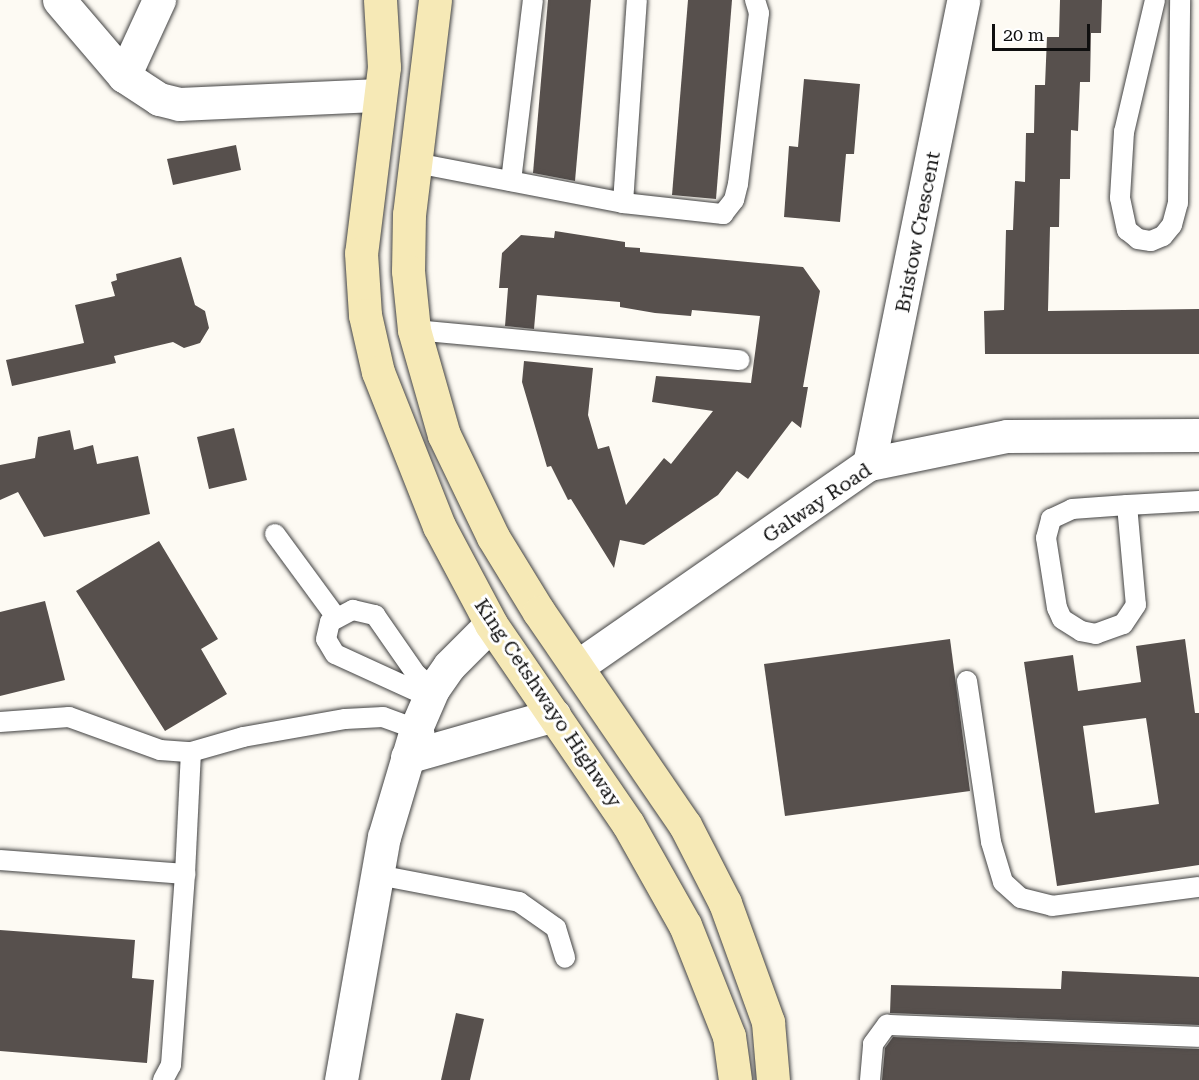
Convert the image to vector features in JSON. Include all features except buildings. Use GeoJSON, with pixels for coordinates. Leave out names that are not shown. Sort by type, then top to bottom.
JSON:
{"type":"FeatureCollection","features":[{"type":"Feature","properties":{"kind":"main road","name":"King Cetshwayo Highway"},"geometry":{"type":"LineString","coordinates":[[380,0],[384,32],[380,95],[362,253],[365,315],[404,445],[491,624],[628,824],[686,925],[729,1036],[735,1080]]}},
{"type":"Feature","properties":{"kind":"main road"},"geometry":{"type":"LineString","coordinates":[[435,0],[416,163],[408,270],[414,330],[444,435],[493,537],[684,825],[725,903],[768,1022],[773,1080]]}},
{"type":"Feature","properties":{"kind":"street"},"geometry":{"type":"LineString","coordinates":[[59,0],[124,76],[159,99],[179,104],[380,95]]}},
{"type":"Feature","properties":{"kind":"street"},"geometry":{"type":"LineString","coordinates":[[124,76],[159,0]]}},
{"type":"Feature","properties":{"kind":"street","name":"Bristow Crescent"},"geometry":{"type":"LineString","coordinates":[[869,464],[963,0]]}},
{"type":"Feature","properties":{"kind":"street","name":"Galway Road"},"geometry":{"type":"LineString","coordinates":[[578,666],[869,464],[1007,436],[1199,435]]}},
{"type":"Feature","properties":{"kind":"street"},"geometry":{"type":"LineString","coordinates":[[341,1080],[378,875],[407,758],[426,704],[491,624]]}},
{"type":"Feature","properties":{"kind":"street"},"geometry":{"type":"LineString","coordinates":[[407,758],[554,715]]}},
{"type":"Feature","properties":{"kind":"lane"},"geometry":{"type":"LineString","coordinates":[[511,182],[533,0]]}},
{"type":"Feature","properties":{"kind":"lane"},"geometry":{"type":"LineString","coordinates":[[623,203],[637,0]]}},
{"type":"Feature","properties":{"kind":"lane"},"geometry":{"type":"LineString","coordinates":[[416,163],[623,203],[716,214],[728,210],[738,184],[759,13],[754,0]]}},
{"type":"Feature","properties":{"kind":"lane"},"geometry":{"type":"LineString","coordinates":[[1155,0],[1124,132],[1120,198],[1127,230],[1138,239],[1151,241],[1163,236],[1172,225],[1178,203],[1180,0]]}},
{"type":"Feature","properties":{"kind":"lane"},"geometry":{"type":"LineString","coordinates":[[414,330],[740,360]]}},
{"type":"Feature","properties":{"kind":"lane"},"geometry":{"type":"LineString","coordinates":[[1127,505],[1136,605],[1123,624],[1096,634],[1081,632],[1062,619],[1057,608],[1048,524],[1062,511],[1127,505],[1199,501]]}},
{"type":"Feature","properties":{"kind":"lane"},"geometry":{"type":"LineString","coordinates":[[275,534],[336,617]]}},
{"type":"Feature","properties":{"kind":"lane"},"geometry":{"type":"LineString","coordinates":[[426,704],[335,654],[326,639],[330,622],[352,610],[375,615],[416,674],[441,747]]}},
{"type":"Feature","properties":{"kind":"lane"},"geometry":{"type":"LineString","coordinates":[[967,681],[991,842],[1003,882],[1021,898],[1052,906],[1199,887]]}},
{"type":"Feature","properties":{"kind":"lane"},"geometry":{"type":"LineString","coordinates":[[0,722],[69,717],[160,750],[191,752],[243,737],[345,719],[383,717],[426,704]]}},
{"type":"Feature","properties":{"kind":"lane"},"geometry":{"type":"LineString","coordinates":[[163,1080],[171,1065],[191,752]]}},
{"type":"Feature","properties":{"kind":"lane"},"geometry":{"type":"LineString","coordinates":[[0,860],[185,874]]}},
{"type":"Feature","properties":{"kind":"lane"},"geometry":{"type":"LineString","coordinates":[[378,875],[519,902],[556,928],[565,958]]}},
{"type":"Feature","properties":{"kind":"lane"},"geometry":{"type":"LineString","coordinates":[[870,1080],[873,1044],[887,1024],[1199,1037]]}}]}
